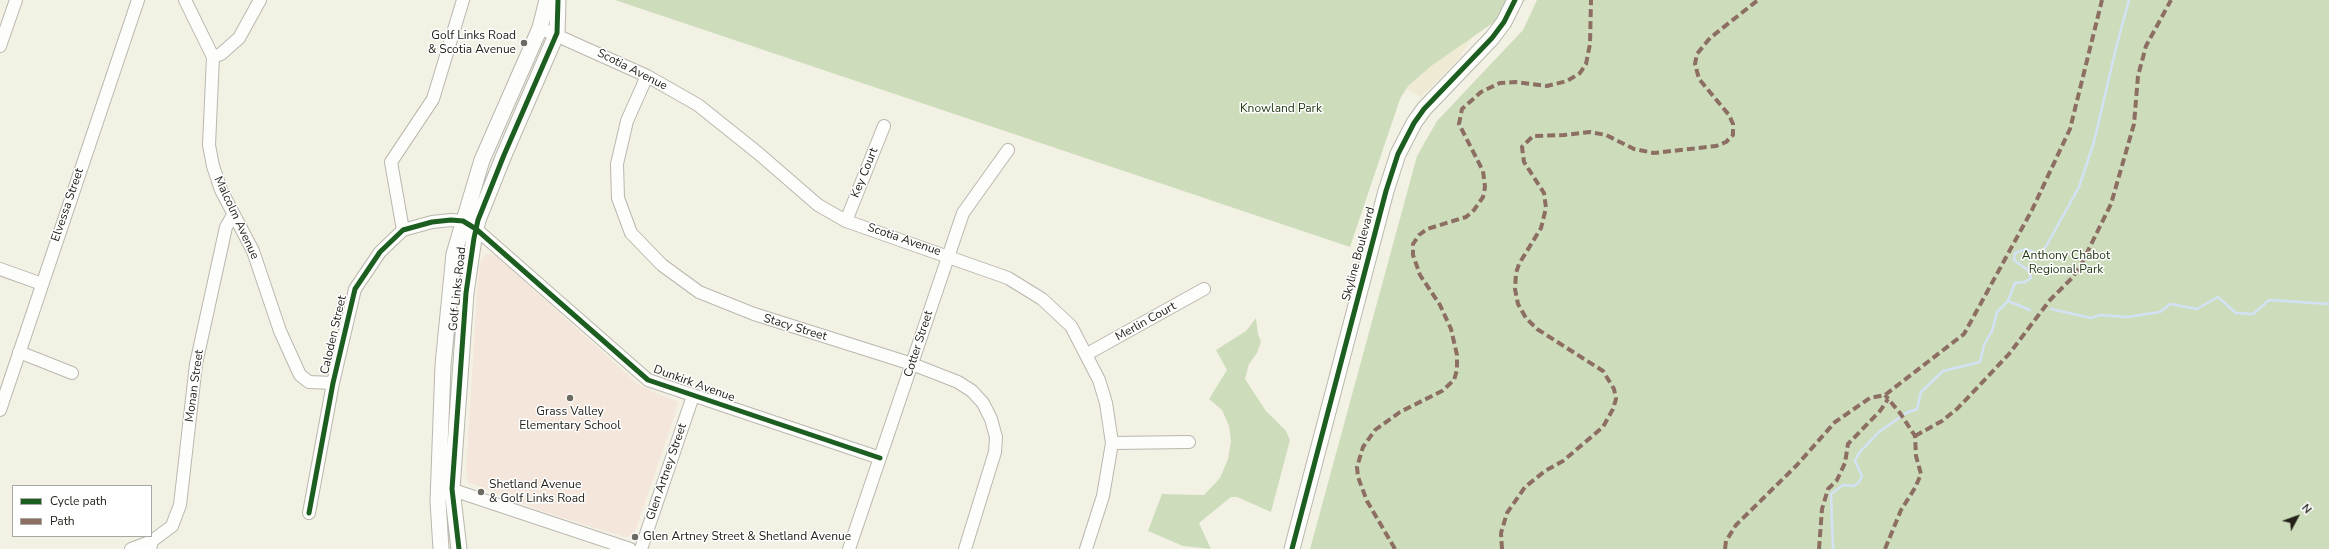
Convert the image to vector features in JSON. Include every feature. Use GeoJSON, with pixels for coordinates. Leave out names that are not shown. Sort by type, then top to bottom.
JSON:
{"type":"FeatureCollection","features":[{"type":"Feature","properties":{"kind":"main road","name":"Golf Links Road"},"geometry":{"type":"LineString","coordinates":[[459,549],[446,488],[444,357],[454,254],[482,160],[540,28],[548,0]]}},
{"type":"Feature","properties":{"kind":"main road","name":"Golf Links Road"},"geometry":{"type":"LineString","coordinates":[[441,549],[466,293],[476,229],[504,154],[558,34],[558,0]]}},
{"type":"Feature","properties":{"kind":"main road","name":"Skyline Boulevard"},"geometry":{"type":"LineString","coordinates":[[1292,549],[1398,154],[1411,128],[1424,109],[1492,38],[1504,22],[1516,0]]}},
{"type":"Feature","properties":{"kind":"street"},"geometry":{"type":"LineString","coordinates":[[0,46],[16,0]]}},
{"type":"Feature","properties":{"kind":"street","name":"Elvessa Street"},"geometry":{"type":"LineString","coordinates":[[0,410],[138,0]]}},
{"type":"Feature","properties":{"kind":"street","name":"Malcolm Avenue"},"geometry":{"type":"LineString","coordinates":[[185,0],[213,57],[209,145],[214,172],[233,215],[253,251],[280,330],[300,375],[309,382],[333,383]]}},
{"type":"Feature","properties":{"kind":"street"},"geometry":{"type":"LineString","coordinates":[[213,57],[221,54],[239,38],[260,0]]}},
{"type":"Feature","properties":{"kind":"street"},"geometry":{"type":"LineString","coordinates":[[404,230],[391,162],[433,99],[463,0]]}},
{"type":"Feature","properties":{"kind":"street","name":"Scotia Avenue"},"geometry":{"type":"LineString","coordinates":[[540,28],[558,34],[647,76],[698,105],[758,153],[818,205],[846,221],[948,255],[1008,278],[1042,299],[1071,326],[1087,354],[1101,385],[1112,443],[1103,496],[1086,549]]}},
{"type":"Feature","properties":{"kind":"street","name":"Stacy Street"},"geometry":{"type":"LineString","coordinates":[[647,76],[627,121],[616,164],[618,198],[631,233],[662,265],[699,292],[754,314],[912,364],[958,382],[972,391],[983,403],[991,419],[996,437],[992,466],[965,549]]}},
{"type":"Feature","properties":{"kind":"street","name":"Key Court"},"geometry":{"type":"LineString","coordinates":[[846,221],[884,126]]}},
{"type":"Feature","properties":{"kind":"street","name":"Cotter Street"},"geometry":{"type":"LineString","coordinates":[[849,549],[963,213],[1008,150]]}},
{"type":"Feature","properties":{"kind":"street","name":"Monan Street"},"geometry":{"type":"LineString","coordinates":[[132,549],[151,545],[172,526],[180,505],[196,364],[226,227],[233,215]]}},
{"type":"Feature","properties":{"kind":"street","name":"Caloden Street"},"geometry":{"type":"LineString","coordinates":[[309,512],[333,383],[356,289],[380,252],[404,230],[432,222],[451,220],[463,221]]}},
{"type":"Feature","properties":{"kind":"street"},"geometry":{"type":"LineString","coordinates":[[463,221],[476,229]]}},
{"type":"Feature","properties":{"kind":"street","name":"Dunkirk Avenue"},"geometry":{"type":"LineString","coordinates":[[476,229],[648,380],[880,458]]}},
{"type":"Feature","properties":{"kind":"street"},"geometry":{"type":"LineString","coordinates":[[0,269],[42,284]]}},
{"type":"Feature","properties":{"kind":"street","name":"Merlin Court"},"geometry":{"type":"LineString","coordinates":[[1087,354],[1204,290]]}},
{"type":"Feature","properties":{"kind":"street"},"geometry":{"type":"LineString","coordinates":[[19,352],[72,373]]}},
{"type":"Feature","properties":{"kind":"street","name":"Glen Artney Street"},"geometry":{"type":"LineString","coordinates":[[641,549],[693,396]]}},
{"type":"Feature","properties":{"kind":"street"},"geometry":{"type":"LineString","coordinates":[[1112,443],[1189,442]]}},
{"type":"Feature","properties":{"kind":"street"},"geometry":{"type":"LineString","coordinates":[[446,488],[630,549]]}},
{"type":"Feature","properties":{"kind":"shaded area"},"geometry":{"type":"Polygon","coordinates":[[[1496,0],[1457,61],[1421,97],[1395,83],[1496,0]]]}},
{"type":"Feature","properties":{"kind":"shaded area","name":"Grass Valley Elementary School"},"geometry":{"type":"Polygon","coordinates":[[[486,254],[495,255],[638,384],[657,394],[679,402],[635,532],[631,536],[625,537],[544,512],[468,482],[466,471],[478,279],[480,264],[486,254]]]}},
{"type":"Feature","properties":{"kind":"green space","name":"Knowland Park"},"geometry":{"type":"Polygon","coordinates":[[[615,0],[1526,0],[1431,66],[1408,86],[1400,99],[1350,247],[615,0]]]}},
{"type":"Feature","properties":{"kind":"green space","name":"Anthony Chabot Regional Park"},"geometry":{"type":"Polygon","coordinates":[[[1537,0],[2329,0],[2329,549],[1310,549],[1417,156],[1437,121],[1523,30],[1537,0]]]}},
{"type":"Feature","properties":{"kind":"green space"},"geometry":{"type":"Polygon","coordinates":[[[1256,318],[1258,334],[1261,342],[1257,353],[1249,364],[1245,379],[1266,411],[1286,431],[1290,440],[1271,512],[1237,497],[1231,497],[1199,523],[1211,549],[1183,546],[1148,531],[1162,494],[1204,495],[1220,478],[1228,459],[1231,441],[1229,426],[1222,410],[1209,399],[1227,370],[1216,350],[1246,331],[1256,318]]]}},
{"type":"Feature","properties":{"kind":"waterway"},"geometry":{"type":"LineString","coordinates":[[1833,549],[1831,494],[1843,485],[1854,486],[1859,482],[1862,476],[1855,461],[1859,453],[1879,432],[1906,413],[1917,409],[1921,392],[1943,371],[1980,362],[1984,345],[1992,331],[1997,312],[2008,301],[2015,283],[2025,282],[2031,278],[2029,271],[2014,260],[2015,253],[2026,249],[2038,254],[2044,250],[2079,187],[2094,142],[2129,0]]}},
{"type":"Feature","properties":{"kind":"waterway"},"geometry":{"type":"LineString","coordinates":[[2051,309],[2091,318],[2100,315],[2127,317],[2160,312],[2170,304],[2197,309],[2218,297],[2236,313],[2253,314],[2269,300],[2329,304]]}},
{"type":"Feature","properties":{"kind":"waterway"},"geometry":{"type":"LineString","coordinates":[[2008,301],[2030,310]]}},
{"type":"Feature","properties":{"kind":"marked path"},"geometry":{"type":"LineString","coordinates":[[1395,549],[1367,501],[1358,477],[1357,467],[1363,447],[1375,430],[1400,412],[1442,391],[1454,380],[1457,370],[1457,355],[1451,329],[1440,305],[1420,275],[1413,255],[1413,244],[1419,235],[1427,229],[1466,217],[1474,210],[1483,197],[1485,187],[1483,171],[1459,124],[1462,109],[1481,92],[1500,83],[1515,82],[1547,86],[1567,81],[1580,73],[1586,64],[1590,44],[1591,0]]}},
{"type":"Feature","properties":{"kind":"marked path"},"geometry":{"type":"LineString","coordinates":[[1502,549],[1501,533],[1507,513],[1525,487],[1545,471],[1563,461],[1603,427],[1613,409],[1616,399],[1614,389],[1603,371],[1537,329],[1526,318],[1518,304],[1515,289],[1516,273],[1519,264],[1541,228],[1546,208],[1544,193],[1524,162],[1522,147],[1533,136],[1590,132],[1606,135],[1634,149],[1654,153],[1716,146],[1726,142],[1733,135],[1733,124],[1729,115],[1699,79],[1695,64],[1697,54],[1710,38],[1758,0]]}},
{"type":"Feature","properties":{"kind":"marked path"},"geometry":{"type":"LineString","coordinates":[[1725,549],[1726,541],[1736,525],[1797,465],[1835,422],[1870,398],[1885,395],[1964,334],[2032,210],[2070,129],[2102,0]]}},
{"type":"Feature","properties":{"kind":"marked path"},"geometry":{"type":"LineString","coordinates":[[1915,436],[1942,421],[1958,408],[2009,354],[2050,300],[2072,278],[2081,265],[2111,204],[2134,124],[2138,76],[2146,46],[2171,0]]}},
{"type":"Feature","properties":{"kind":"marked path"},"geometry":{"type":"LineString","coordinates":[[1885,395],[1900,413],[1915,436],[1916,456],[1921,474],[1915,488],[1901,510],[1885,549]]}},
{"type":"Feature","properties":{"kind":"marked path"},"geometry":{"type":"LineString","coordinates":[[1819,549],[1822,509],[1828,489],[1837,480],[1845,463],[1848,444],[1880,411],[1888,399]]}},
{"type":"Feature","properties":{"kind":"cycle path"},"geometry":{"type":"LineString","coordinates":[[459,549],[452,489],[466,293],[474,238],[478,220],[504,155],[557,33],[558,0]]}},
{"type":"Feature","properties":{"kind":"cycle path"},"geometry":{"type":"LineString","coordinates":[[1292,549],[1386,191],[1398,154],[1414,123],[1424,109],[1492,38],[1504,22],[1515,0]]}},
{"type":"Feature","properties":{"kind":"cycle path"},"geometry":{"type":"LineString","coordinates":[[309,513],[333,383],[355,289],[380,252],[403,230],[432,222],[451,220],[463,221],[476,229],[648,380],[880,458]]}},
{"type":"Feature","properties":{"kind":"place","name":"Golf Links Road & Scotia Avenue"},"geometry":{"type":"Point","coordinates":[524,43]}},
{"type":"Feature","properties":{"kind":"place","name":"Grass Valley Elementary School"},"geometry":{"type":"Point","coordinates":[570,398]}},
{"type":"Feature","properties":{"kind":"place","name":"Shetland Avenue & Golf Links Road"},"geometry":{"type":"Point","coordinates":[481,492]}},
{"type":"Feature","properties":{"kind":"place","name":"Glen Artney Street & Shetland Avenue"},"geometry":{"type":"Point","coordinates":[635,537]}}]}
